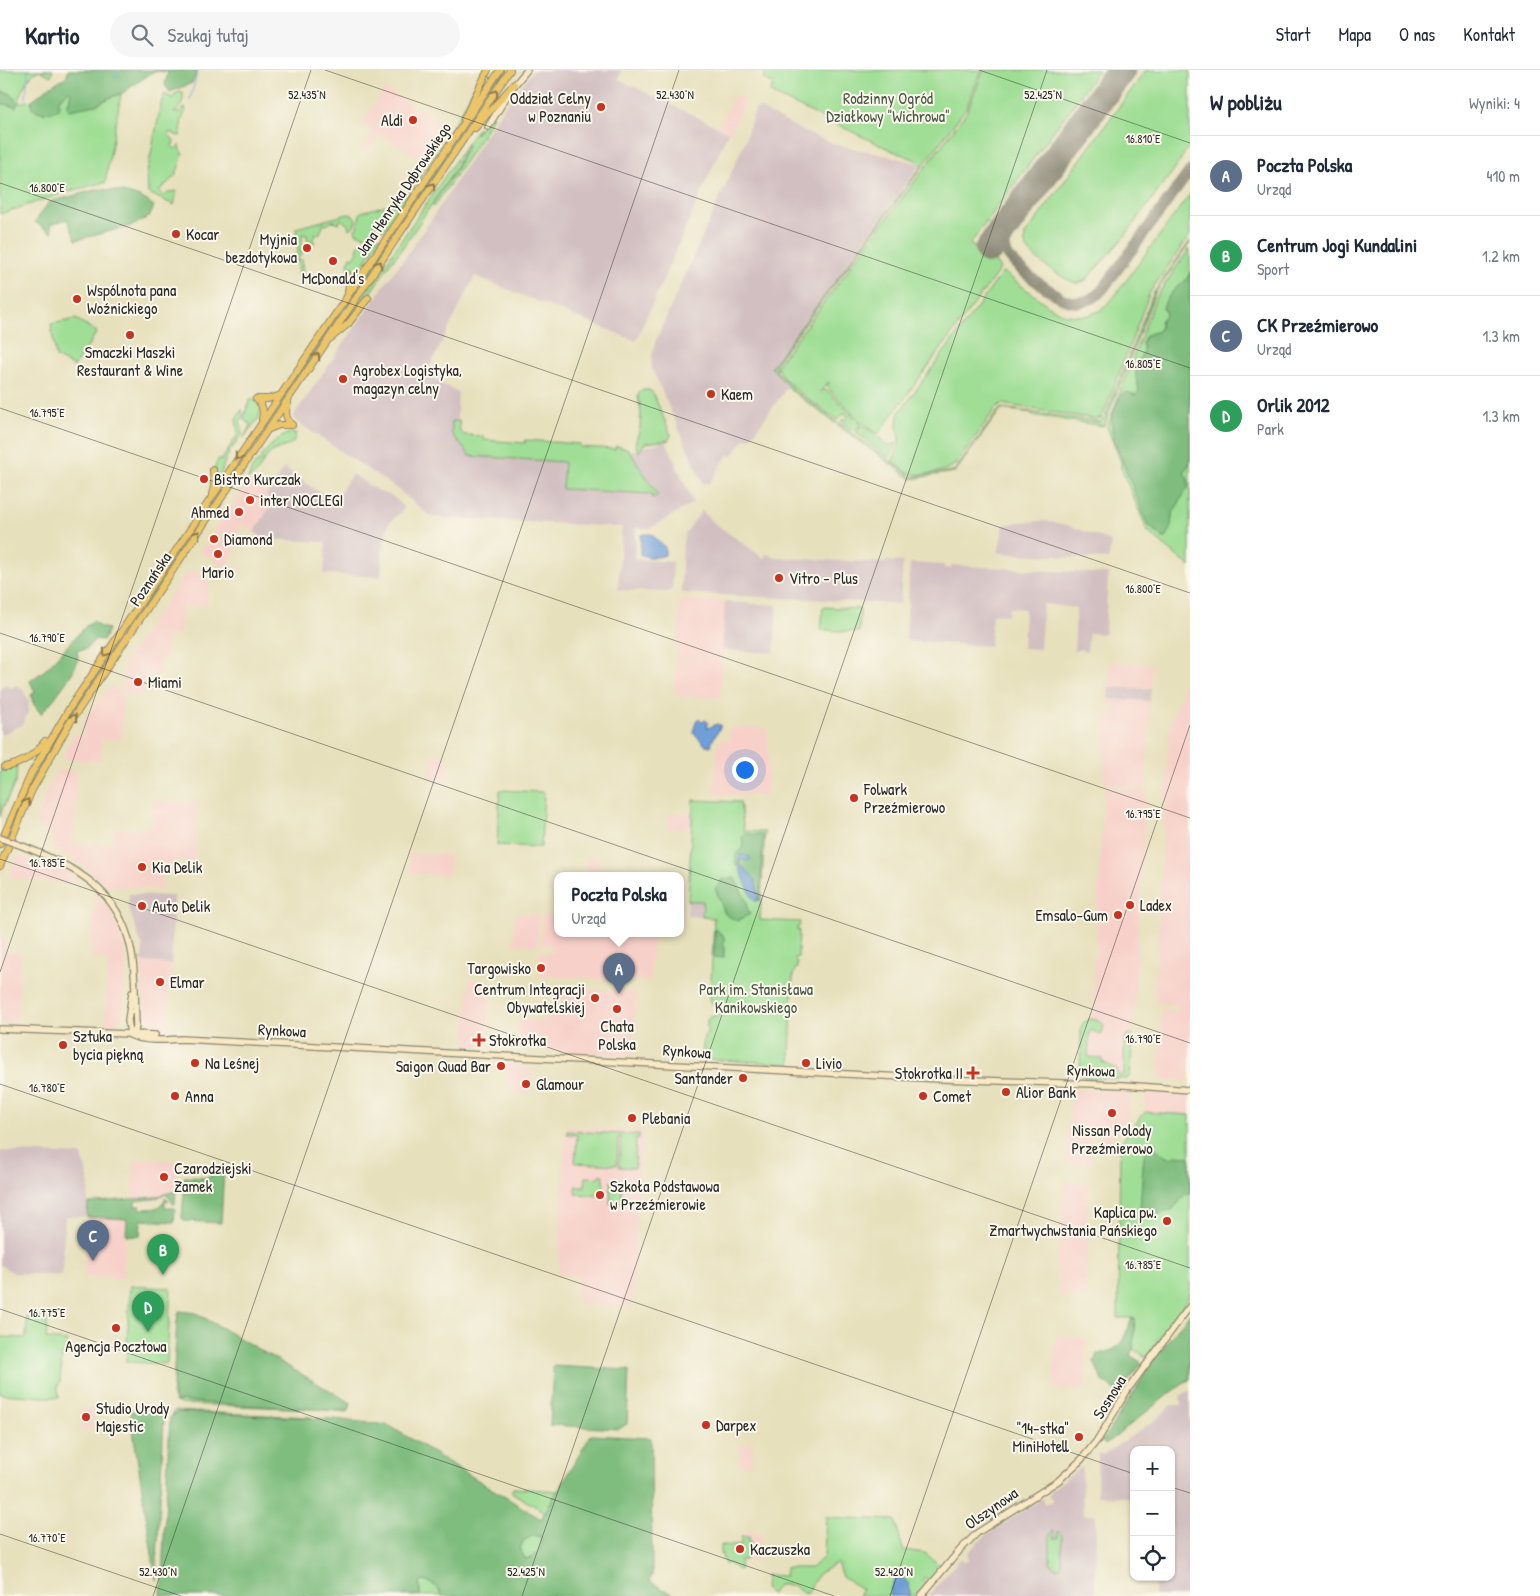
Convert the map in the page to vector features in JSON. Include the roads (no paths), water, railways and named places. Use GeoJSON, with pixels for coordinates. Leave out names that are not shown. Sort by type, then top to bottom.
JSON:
{"type":"FeatureCollection","features":[{"type":"Feature","properties":{"kind":"main road"},"geometry":{"type":"LineString","coordinates":[[458,131],[488,70]]}},
{"type":"Feature","properties":{"kind":"main road","name":"Jana Henryka Dąbrowskiego"},"geometry":{"type":"LineString","coordinates":[[329,323],[500,70]]}},
{"type":"Feature","properties":{"kind":"main road","name":"Jana Henryka Dąbrowskiego"},"geometry":{"type":"LineString","coordinates":[[342,319],[510,70]]}},
{"type":"Feature","properties":{"kind":"main road"},"geometry":{"type":"LineString","coordinates":[[459,146],[514,84]]}},
{"type":"Feature","properties":{"kind":"main road"},"geometry":{"type":"LineString","coordinates":[[381,234],[392,230]]}},
{"type":"Feature","properties":{"kind":"main road"},"geometry":{"type":"LineString","coordinates":[[347,274],[350,284],[347,296]]}},
{"type":"Feature","properties":{"kind":"main road"},"geometry":{"type":"LineString","coordinates":[[326,342],[344,327],[368,298]]}},
{"type":"Feature","properties":{"kind":"main road","name":"Poznańska"},"geometry":{"type":"LineString","coordinates":[[0,866],[32,790],[65,731],[342,319]]}},
{"type":"Feature","properties":{"kind":"main road","name":"Poznańska"},"geometry":{"type":"LineString","coordinates":[[0,844],[31,774],[60,723],[329,323]]}},
{"type":"Feature","properties":{"kind":"main road"},"geometry":{"type":"LineString","coordinates":[[266,431],[274,426],[292,425],[287,419],[286,412],[292,393]]}},
{"type":"Feature","properties":{"kind":"main road"},"geometry":{"type":"LineString","coordinates":[[259,427],[263,410],[261,403],[256,399],[271,399],[281,394]]}},
{"type":"Feature","properties":{"kind":"main road"},"geometry":{"type":"LineString","coordinates":[[210,499],[214,487],[213,470]]}},
{"type":"Feature","properties":{"kind":"main road"},"geometry":{"type":"LineString","coordinates":[[2,768],[16,764],[32,754],[42,746],[60,723]]}},
{"type":"Feature","properties":{"kind":"street"},"geometry":{"type":"LineString","coordinates":[[488,127],[514,84],[527,70]]}},
{"type":"Feature","properties":{"kind":"street"},"geometry":{"type":"LineString","coordinates":[[0,838],[74,869],[91,881],[108,899],[121,920],[129,942],[133,962],[136,1026],[135,1031],[130,1034],[128,1020]]}},
{"type":"Feature","properties":{"kind":"street"},"geometry":{"type":"LineString","coordinates":[[115,1034],[127,1026],[134,983]]}},
{"type":"Feature","properties":{"kind":"street"},"geometry":{"type":"LineString","coordinates":[[136,1026],[145,1032],[155,1035]]}},
{"type":"Feature","properties":{"kind":"street","name":"Rynkowa"},"geometry":{"type":"LineString","coordinates":[[0,1029],[155,1035],[182,1039]]}},
{"type":"Feature","properties":{"kind":"street","name":"Rynkowa"},"geometry":{"type":"LineString","coordinates":[[130,1034],[140,1038],[934,1079],[1124,1085],[1190,1090]]}},
{"type":"Feature","properties":{"kind":"street","name":"Sosnowa"},"geometry":{"type":"LineString","coordinates":[[1040,1492],[1064,1477],[1089,1451],[1104,1431],[1128,1389],[1190,1306]]}},
{"type":"Feature","properties":{"kind":"street","name":"Olszynowa"},"geometry":{"type":"LineString","coordinates":[[921,1596],[977,1533],[1040,1492]]}},
{"type":"Feature","properties":{"kind":"water"},"geometry":{"type":"Polygon","coordinates":[[[651,534],[665,547],[665,555],[652,557],[640,554],[641,535],[651,534]]]}},
{"type":"Feature","properties":{"kind":"water"},"geometry":{"type":"Polygon","coordinates":[[[699,719],[702,722],[706,720],[708,722],[708,728],[716,724],[721,725],[711,746],[705,745],[693,732],[696,721],[699,719]]]}},
{"type":"Feature","properties":{"kind":"water"},"geometry":{"type":"Polygon","coordinates":[[[740,854],[751,857],[747,861],[741,859],[739,864],[749,872],[756,883],[757,901],[752,897],[738,865],[740,854]]]}},
{"type":"Feature","properties":{"kind":"water"},"geometry":{"type":"Polygon","coordinates":[[[897,1576],[903,1578],[908,1583],[910,1596],[890,1596],[891,1587],[897,1576]]]}},
{"type":"Feature","properties":{"kind":"waterway"},"geometry":{"type":"LineString","coordinates":[[26,99],[28,70]]}},
{"type":"Feature","properties":{"kind":"waterway"},"geometry":{"type":"LineString","coordinates":[[116,78],[117,70]]}},
{"type":"Feature","properties":{"kind":"waterway"},"geometry":{"type":"LineString","coordinates":[[190,100],[198,70]]}},
{"type":"Feature","properties":{"kind":"place","name":"Oddział Celny w Poznaniu"},"geometry":{"type":"Point","coordinates":[601,107]}},
{"type":"Feature","properties":{"kind":"place","name":"Aldi"},"geometry":{"type":"Point","coordinates":[413,120]}},
{"type":"Feature","properties":{"kind":"place","name":"Kocar"},"geometry":{"type":"Point","coordinates":[176,234]}},
{"type":"Feature","properties":{"kind":"place","name":"Myjnia bezdotykowa"},"geometry":{"type":"Point","coordinates":[307,248]}},
{"type":"Feature","properties":{"kind":"place","name":"McDonald's"},"geometry":{"type":"Point","coordinates":[333,261]}},
{"type":"Feature","properties":{"kind":"place","name":"Wspólnota pana Woźnickiego"},"geometry":{"type":"Point","coordinates":[77,299]}},
{"type":"Feature","properties":{"kind":"place","name":"Smaczki Maszki Restaurant & Wine"},"geometry":{"type":"Point","coordinates":[130,335]}},
{"type":"Feature","properties":{"kind":"place","name":"Agrobex Logistyka, magazyn celny"},"geometry":{"type":"Point","coordinates":[343,379]}},
{"type":"Feature","properties":{"kind":"place","name":"Kaem"},"geometry":{"type":"Point","coordinates":[711,394]}},
{"type":"Feature","properties":{"kind":"place","name":"Bistro Kurczak"},"geometry":{"type":"Point","coordinates":[204,479]}},
{"type":"Feature","properties":{"kind":"place","name":"inter NOCLEGI"},"geometry":{"type":"Point","coordinates":[250,500]}},
{"type":"Feature","properties":{"kind":"place","name":"Ahmed"},"geometry":{"type":"Point","coordinates":[239,512]}},
{"type":"Feature","properties":{"kind":"place","name":"Diamond"},"geometry":{"type":"Point","coordinates":[214,539]}},
{"type":"Feature","properties":{"kind":"place","name":"Mario"},"geometry":{"type":"Point","coordinates":[218,554]}},
{"type":"Feature","properties":{"kind":"place","name":"Vitro - Plus"},"geometry":{"type":"Point","coordinates":[779,578]}},
{"type":"Feature","properties":{"kind":"place","name":"Miami"},"geometry":{"type":"Point","coordinates":[138,682]}},
{"type":"Feature","properties":{"kind":"place","name":"Folwark Przeźmierowo"},"geometry":{"type":"Point","coordinates":[854,798]}},
{"type":"Feature","properties":{"kind":"place","name":"Kia Delik"},"geometry":{"type":"Point","coordinates":[142,867]}},
{"type":"Feature","properties":{"kind":"place","name":"Ladex"},"geometry":{"type":"Point","coordinates":[1130,905]}},
{"type":"Feature","properties":{"kind":"place","name":"Auto Delik"},"geometry":{"type":"Point","coordinates":[142,906]}},
{"type":"Feature","properties":{"kind":"place","name":"Emsalo-Gum"},"geometry":{"type":"Point","coordinates":[1118,915]}},
{"type":"Feature","properties":{"kind":"place","name":"Targowisko"},"geometry":{"type":"Point","coordinates":[541,968]}},
{"type":"Feature","properties":{"kind":"place","name":"Elmar"},"geometry":{"type":"Point","coordinates":[160,982]}},
{"type":"Feature","properties":{"kind":"place","name":"Poczta Polska"},"geometry":{"type":"Point","coordinates":[619,994]}},
{"type":"Feature","properties":{"kind":"place","name":"Centrum Integracji Obywatelskiej"},"geometry":{"type":"Point","coordinates":[595,998]}},
{"type":"Feature","properties":{"kind":"place","name":"Chata Polska"},"geometry":{"type":"Point","coordinates":[617,1009]}},
{"type":"Feature","properties":{"kind":"place","name":"Stokrotka"},"geometry":{"type":"Point","coordinates":[479,1040]}},
{"type":"Feature","properties":{"kind":"place","name":"Sztuka bycia piękną"},"geometry":{"type":"Point","coordinates":[63,1045]}},
{"type":"Feature","properties":{"kind":"place","name":"Na Leśnej"},"geometry":{"type":"Point","coordinates":[195,1063]}},
{"type":"Feature","properties":{"kind":"place","name":"Livio"},"geometry":{"type":"Point","coordinates":[806,1063]}},
{"type":"Feature","properties":{"kind":"place","name":"Saigon Quad Bar"},"geometry":{"type":"Point","coordinates":[501,1066]}},
{"type":"Feature","properties":{"kind":"place","name":"Stokrotka II"},"geometry":{"type":"Point","coordinates":[973,1073]}},
{"type":"Feature","properties":{"kind":"place","name":"Santander"},"geometry":{"type":"Point","coordinates":[743,1078]}},
{"type":"Feature","properties":{"kind":"place","name":"Glamour"},"geometry":{"type":"Point","coordinates":[526,1084]}},
{"type":"Feature","properties":{"kind":"place","name":"Alior Bank"},"geometry":{"type":"Point","coordinates":[1006,1092]}},
{"type":"Feature","properties":{"kind":"place","name":"Anna"},"geometry":{"type":"Point","coordinates":[175,1096]}},
{"type":"Feature","properties":{"kind":"place","name":"Comet"},"geometry":{"type":"Point","coordinates":[923,1096]}},
{"type":"Feature","properties":{"kind":"place","name":"Nissan Polody Przeźmierowo"},"geometry":{"type":"Point","coordinates":[1112,1113]}},
{"type":"Feature","properties":{"kind":"place","name":"Plebania"},"geometry":{"type":"Point","coordinates":[632,1118]}},
{"type":"Feature","properties":{"kind":"place","name":"Czarodziejski Zamek"},"geometry":{"type":"Point","coordinates":[164,1177]}},
{"type":"Feature","properties":{"kind":"place","name":"Szkoła Podstawowa w Przeźmierowie"},"geometry":{"type":"Point","coordinates":[600,1195]}},
{"type":"Feature","properties":{"kind":"place","name":"Kaplica pw. Zmartwychwstania Pańskiego"},"geometry":{"type":"Point","coordinates":[1167,1221]}},
{"type":"Feature","properties":{"kind":"place","name":"CK Przeźmierowo"},"geometry":{"type":"Point","coordinates":[93,1261]}},
{"type":"Feature","properties":{"kind":"place","name":"Centrum Jogi Kundalini"},"geometry":{"type":"Point","coordinates":[163,1275]}},
{"type":"Feature","properties":{"kind":"place","name":"Agencja Pocztowa"},"geometry":{"type":"Point","coordinates":[116,1328]}},
{"type":"Feature","properties":{"kind":"place","name":"Orlik 2012"},"geometry":{"type":"Point","coordinates":[148,1332]}},
{"type":"Feature","properties":{"kind":"place","name":"Studio Urody Majestic"},"geometry":{"type":"Point","coordinates":[86,1417]}},
{"type":"Feature","properties":{"kind":"place","name":"Darpex"},"geometry":{"type":"Point","coordinates":[706,1425]}},
{"type":"Feature","properties":{"kind":"place","name":"\"14-stka\" MiniHotell"},"geometry":{"type":"Point","coordinates":[1079,1437]}},
{"type":"Feature","properties":{"kind":"place","name":"Kaczuszka"},"geometry":{"type":"Point","coordinates":[740,1549]}},
{"type":"Feature","properties":{"kind":"park label","name":"Rodzinny Ogród Działkowy \"Wichrowa\""},"geometry":{"type":"Point","coordinates":[888,107]}},
{"type":"Feature","properties":{"kind":"park label","name":"Park im. Stanisława Kanikowskiego"},"geometry":{"type":"Point","coordinates":[756,998]}}]}
